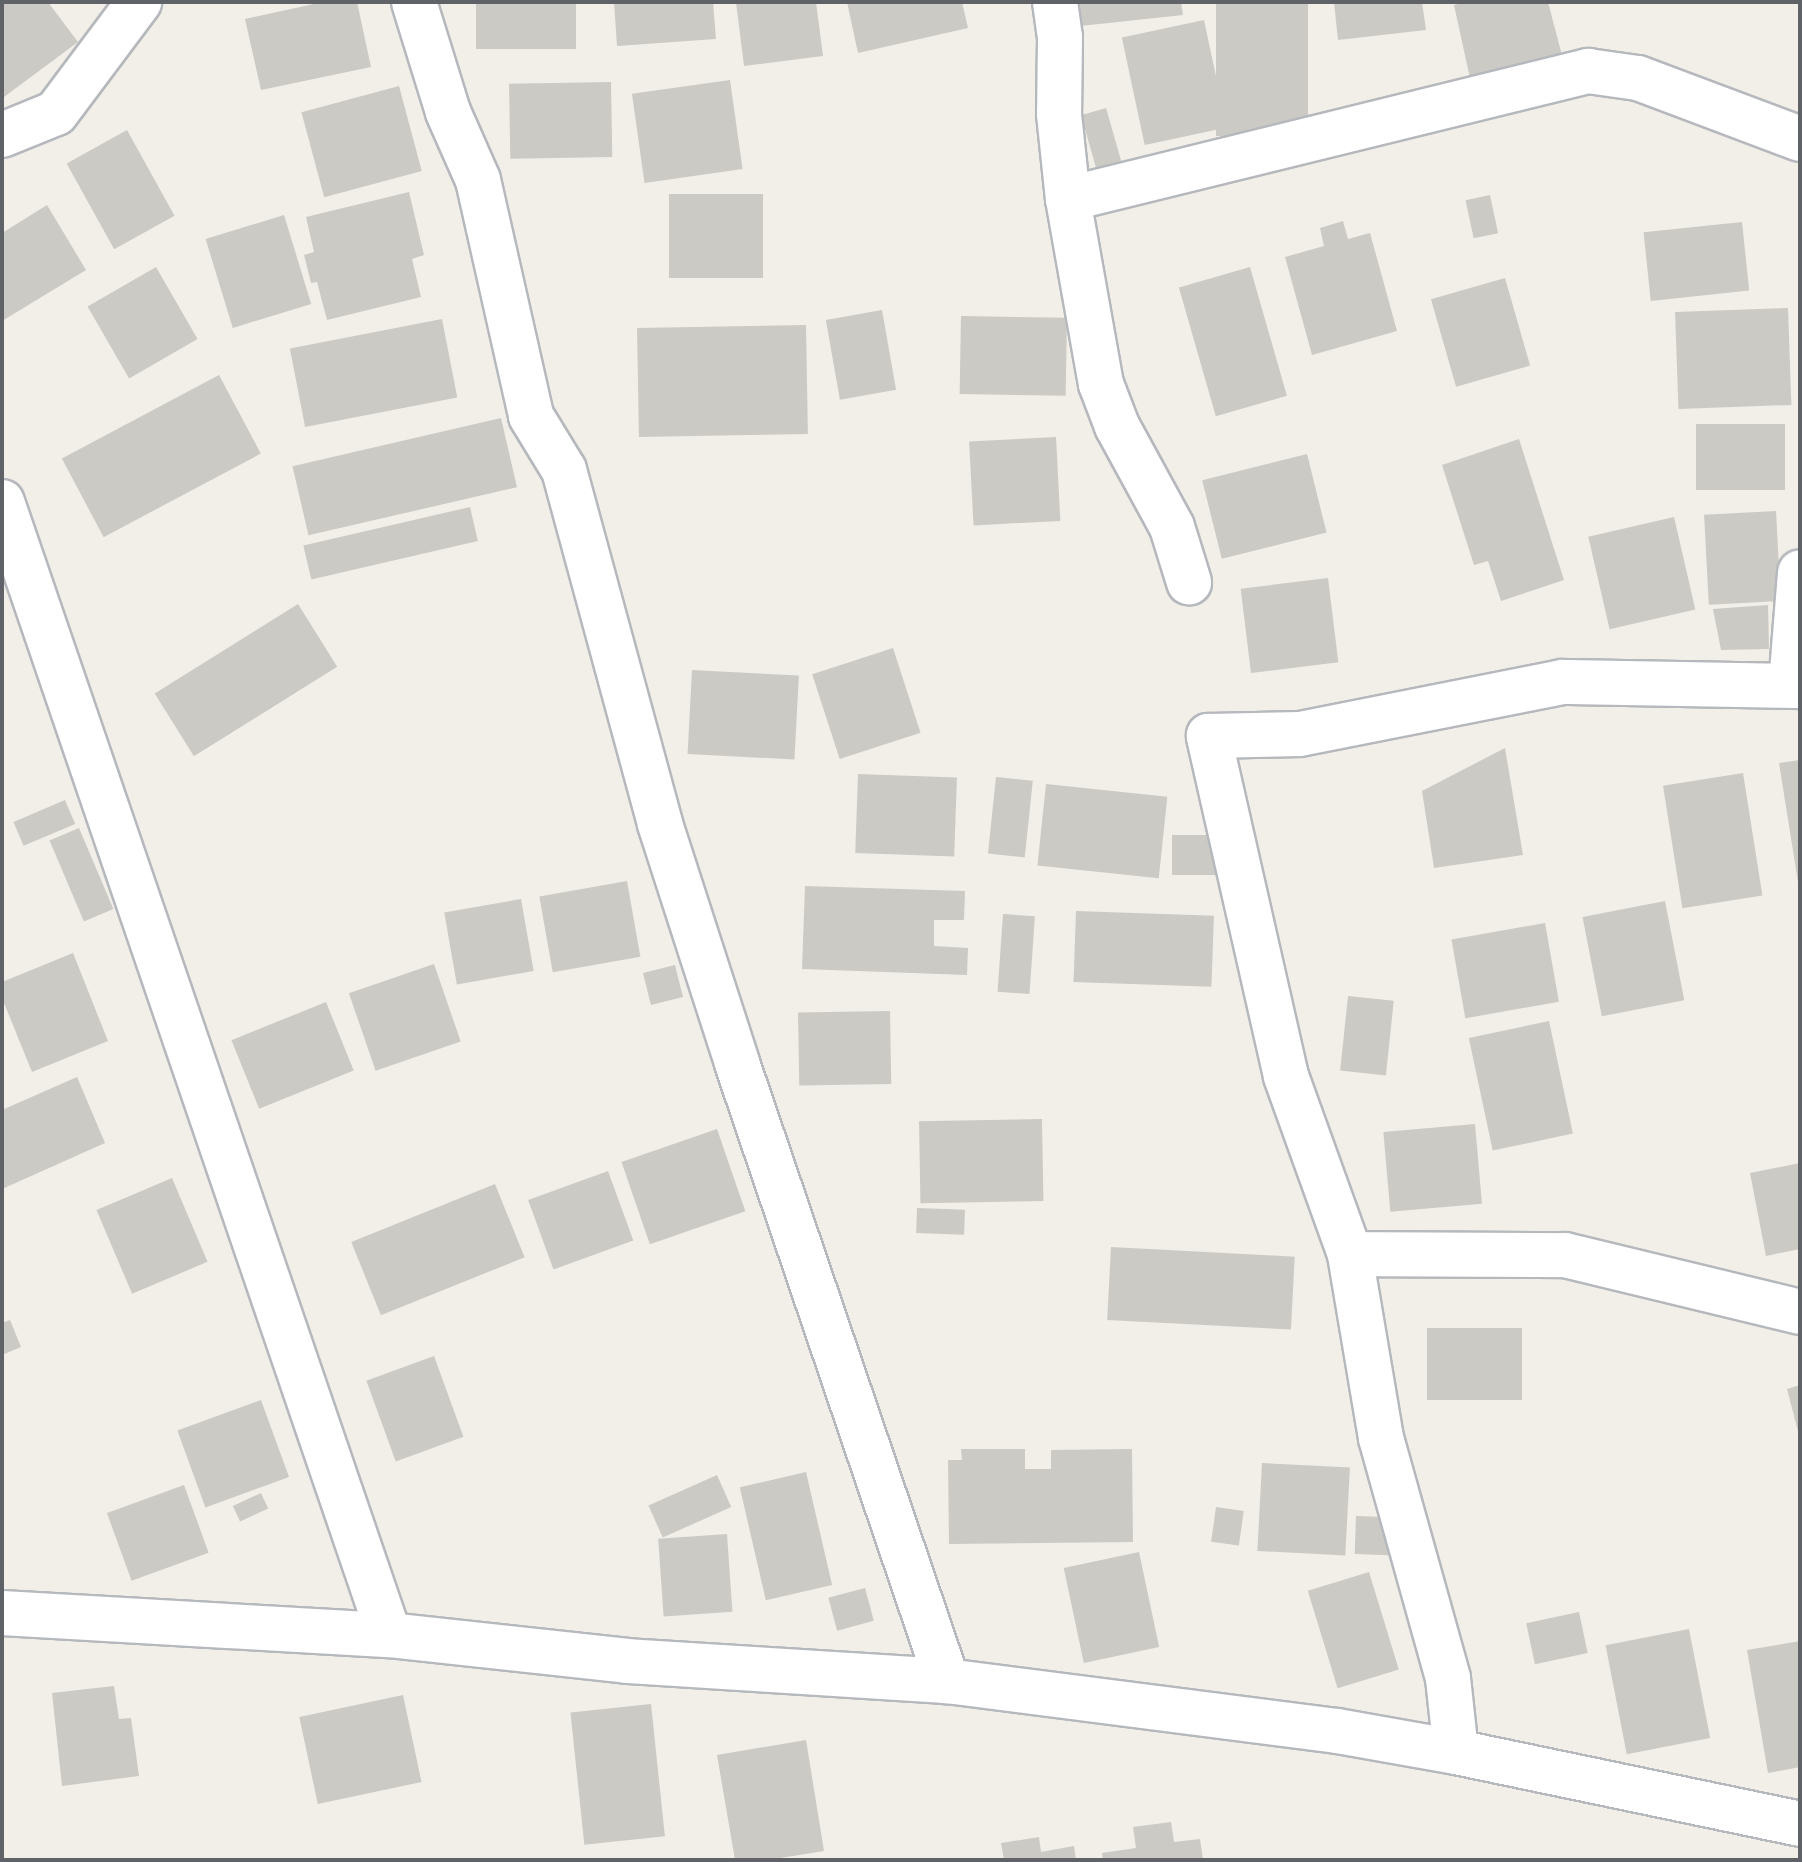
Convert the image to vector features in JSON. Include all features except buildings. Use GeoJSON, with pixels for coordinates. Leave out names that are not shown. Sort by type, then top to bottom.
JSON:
{"type":"FeatureCollection","features":[{"type":"Feature","properties":{"kind":"street"},"geometry":{"type":"LineString","coordinates":[[2,135],[56,113],[139,2]]}},
{"type":"Feature","properties":{"kind":"street"},"geometry":{"type":"LineString","coordinates":[[414,2],[448,112],[478,180],[531,416],[564,470],[660,824],[737,1063],[947,1681]]}},
{"type":"Feature","properties":{"kind":"street"},"geometry":{"type":"LineString","coordinates":[[1055,2],[1060,37],[1059,114],[1068,199],[1101,384],[1117,426],[1172,527],[1189,582]]}},
{"type":"Feature","properties":{"kind":"street"},"geometry":{"type":"LineString","coordinates":[[1068,199],[1588,71],[1638,78],[1800,139]]}},
{"type":"Feature","properties":{"kind":"street"},"geometry":{"type":"LineString","coordinates":[[2,502],[389,1635]]}},
{"type":"Feature","properties":{"kind":"street"},"geometry":{"type":"LineString","coordinates":[[1456,1752],[1448,1678],[1381,1438],[1350,1254],[1286,1076],[1209,736],[1300,734],[1562,682],[1795,686],[1800,572]]}},
{"type":"Feature","properties":{"kind":"street"},"geometry":{"type":"LineString","coordinates":[[1350,1254],[1565,1255],[1800,1312]]}},
{"type":"Feature","properties":{"kind":"street"},"geometry":{"type":"LineString","coordinates":[[2,1613],[389,1635],[627,1661],[947,1681],[1217,1714],[1456,1752],[1800,1824]]}}]}
